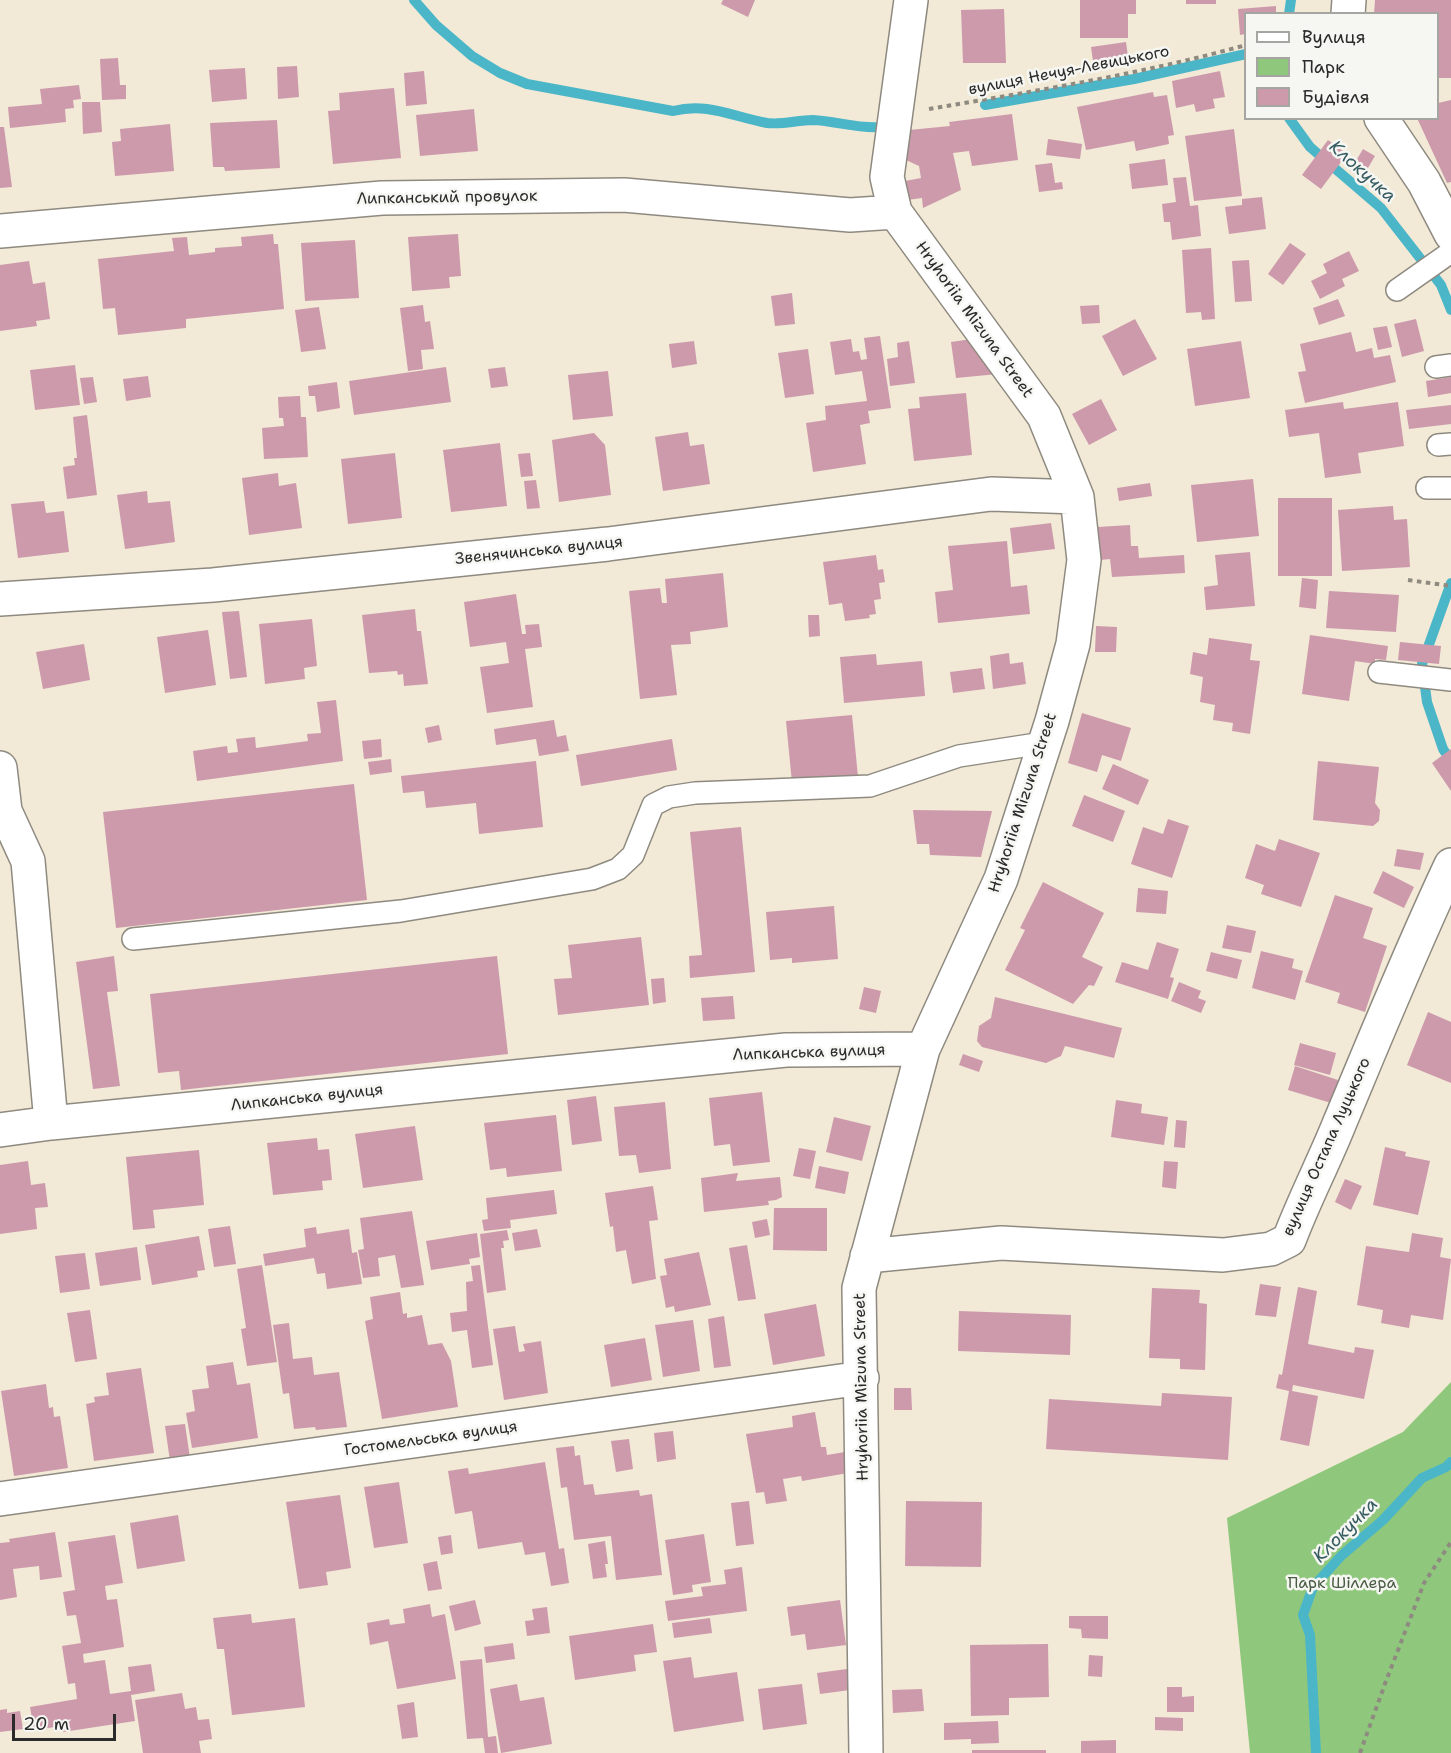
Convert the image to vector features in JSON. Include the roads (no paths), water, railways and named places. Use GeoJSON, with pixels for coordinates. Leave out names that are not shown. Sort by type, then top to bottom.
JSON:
{"type":"FeatureCollection","features":[{"type":"Feature","properties":{"kind":"street","name":"Hryhoriia Mizuna Street"},"geometry":{"type":"LineString","coordinates":[[858,1752],[862,1378],[859,1288],[923,1049],[1001,879],[1073,644],[1084,560],[1077,497],[1044,416],[895,212],[886,177],[911,0]]}},
{"type":"Feature","properties":{"kind":"street"},"geometry":{"type":"LineString","coordinates":[[1382,120],[1424,182],[1448,248]]}},
{"type":"Feature","properties":{"kind":"street","name":"Липканський провулок"},"geometry":{"type":"LineString","coordinates":[[0,231],[382,198],[624,195],[850,215],[895,212]]}},
{"type":"Feature","properties":{"kind":"street","name":"Звенячинська вулиця"},"geometry":{"type":"LineString","coordinates":[[0,599],[213,585],[608,544],[991,494],[1077,497]]}},
{"type":"Feature","properties":{"kind":"street"},"geometry":{"type":"LineString","coordinates":[[0,768],[2,812],[28,861],[51,1123]]}},
{"type":"Feature","properties":{"kind":"street","name":"вулиця Остапа Луцького"},"geometry":{"type":"LineString","coordinates":[[867,1256],[1001,1243],[1223,1255],[1271,1249],[1289,1240],[1301,1206],[1338,1127],[1422,927],[1451,866]]}},
{"type":"Feature","properties":{"kind":"street","name":"Липканська вулиця"},"geometry":{"type":"LineString","coordinates":[[0,1130],[786,1050],[923,1049]]}},
{"type":"Feature","properties":{"kind":"street","name":"Гостомельська вулиця"},"geometry":{"type":"LineString","coordinates":[[0,1499],[862,1378]]}},
{"type":"Feature","properties":{"kind":"lane"},"geometry":{"type":"LineString","coordinates":[[1397,290],[1448,248]]}},
{"type":"Feature","properties":{"kind":"lane"},"geometry":{"type":"LineString","coordinates":[[1427,488],[1451,488]]}},
{"type":"Feature","properties":{"kind":"lane"},"geometry":{"type":"LineString","coordinates":[[1389,673],[1450,680]]}},
{"type":"Feature","properties":{"kind":"lane"},"geometry":{"type":"LineString","coordinates":[[133,939],[401,911],[592,879],[618,869],[633,855],[653,805],[669,797],[695,793],[870,786],[959,756],[1043,743]]}},
{"type":"Feature","properties":{"kind":"waterway"},"geometry":{"type":"LineString","coordinates":[[414,0],[436,25],[472,56],[500,73],[527,84],[673,111],[709,109],[767,123],[813,120],[881,127]]}},
{"type":"Feature","properties":{"kind":"waterway","name":"Клокучка"},"geometry":{"type":"LineString","coordinates":[[1289,12],[1291,0]]}},
{"type":"Feature","properties":{"kind":"waterway"},"geometry":{"type":"LineString","coordinates":[[985,105],[1134,79],[1244,54]]}},
{"type":"Feature","properties":{"kind":"waterway","name":"Клокучка"},"geometry":{"type":"LineString","coordinates":[[1290,120],[1310,147],[1381,208],[1441,285],[1451,310]]}},
{"type":"Feature","properties":{"kind":"waterway","name":"Клокучка"},"geometry":{"type":"LineString","coordinates":[[1451,583],[1422,664],[1427,702],[1443,749],[1451,761]]}},
{"type":"Feature","properties":{"kind":"waterway","name":"Клокучка"},"geometry":{"type":"LineString","coordinates":[[1316,1753],[1310,1635],[1303,1615],[1313,1587],[1341,1556],[1383,1520],[1422,1478],[1446,1467],[1451,1462]]}},
{"type":"Feature","properties":{"kind":"park label","name":"Парк Шіллера"},"geometry":{"type":"Point","coordinates":[1342,1584]}}]}
